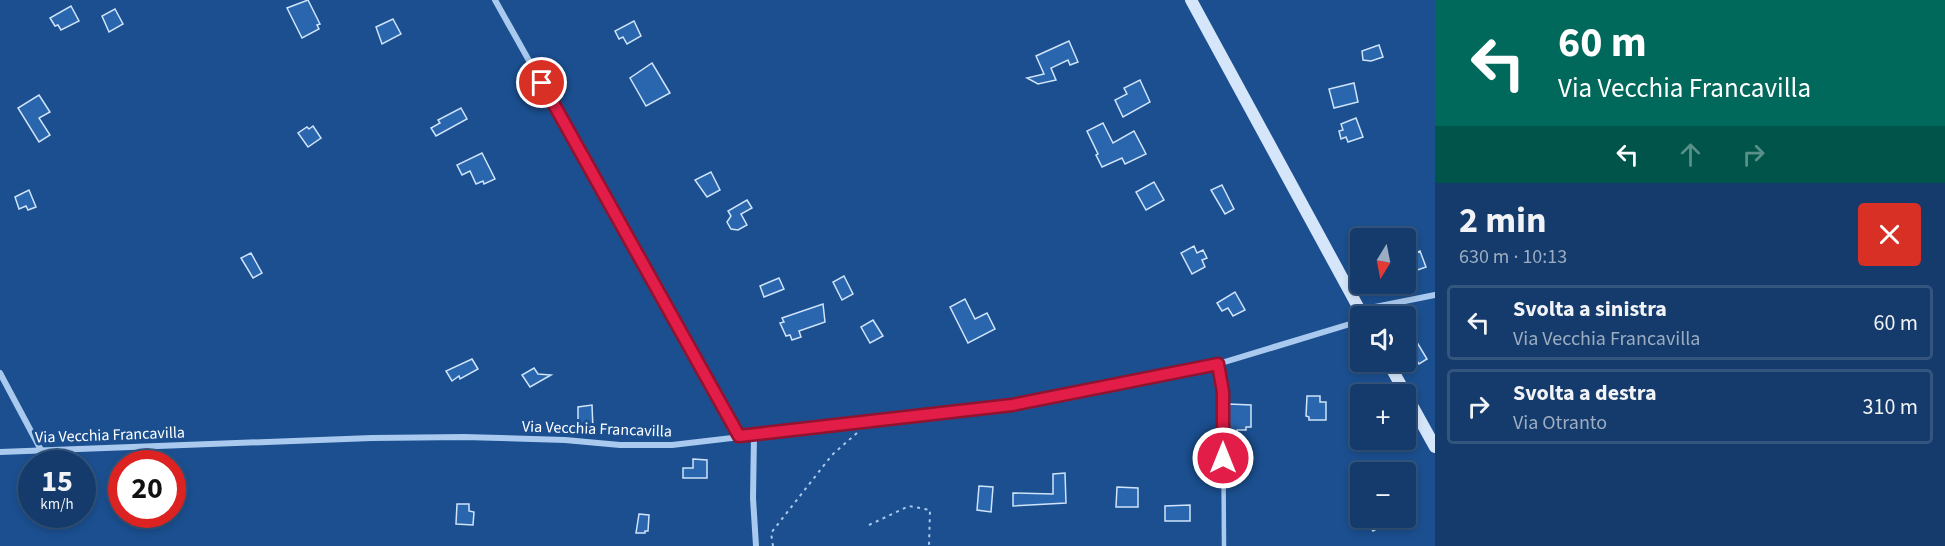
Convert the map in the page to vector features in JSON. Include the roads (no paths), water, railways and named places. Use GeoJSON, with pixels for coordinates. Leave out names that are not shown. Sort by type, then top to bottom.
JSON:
{"type":"FeatureCollection","features":[{"type":"Feature","properties":{"kind":"main road"},"geometry":{"type":"LineString","coordinates":[[1191,0],[1356,306]]}},
{"type":"Feature","properties":{"kind":"main road"},"geometry":{"type":"LineString","coordinates":[[1394,372],[1435,447]]}},
{"type":"Feature","properties":{"kind":"street"},"geometry":{"type":"LineString","coordinates":[[495,0],[739,436]]}},
{"type":"Feature","properties":{"kind":"street","name":"Via Vecchia Francavilla"},"geometry":{"type":"LineString","coordinates":[[1396,306],[1435,295]]}},
{"type":"Feature","properties":{"kind":"street","name":"Via Vecchia Francavilla"},"geometry":{"type":"LineString","coordinates":[[41,450],[372,438],[464,437],[565,440],[620,445],[672,444],[1012,405],[1218,364],[1350,320]]}},
{"type":"Feature","properties":{"kind":"street"},"geometry":{"type":"LineString","coordinates":[[0,373],[41,450]]}},
{"type":"Feature","properties":{"kind":"street"},"geometry":{"type":"LineString","coordinates":[[754,435],[753,498],[756,546]]}},
{"type":"Feature","properties":{"kind":"street","name":"Via Vecchia Francavilla"},"geometry":{"type":"LineString","coordinates":[[0,452],[18,451]]}},
{"type":"Feature","properties":{"kind":"lane"},"geometry":{"type":"LineString","coordinates":[[1218,364],[1223,392],[1224,546]]}}]}
